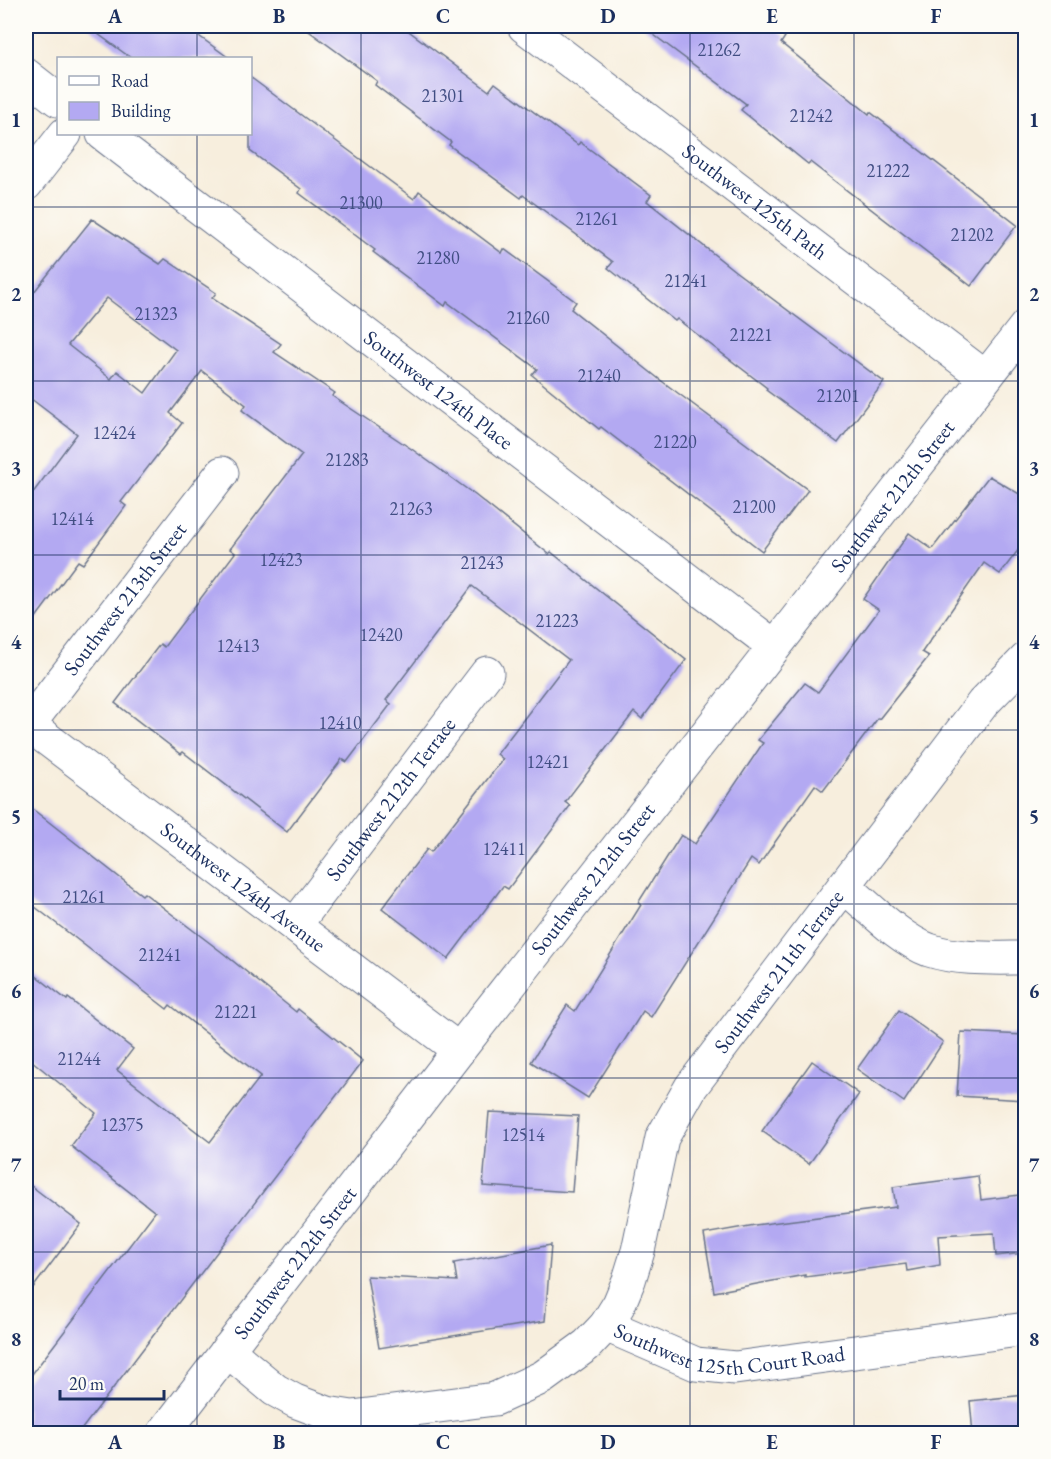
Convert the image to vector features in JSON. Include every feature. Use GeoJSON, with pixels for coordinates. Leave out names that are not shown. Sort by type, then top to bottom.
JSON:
{"type":"FeatureCollection","features":[{"type":"Feature","properties":{"kind":"street","name":"Southwest 125th Path"},"geometry":{"type":"LineString","coordinates":[[524,26],[985,377]]}},
{"type":"Feature","properties":{"kind":"street"},"geometry":{"type":"LineString","coordinates":[[26,75],[57,99]]}},
{"type":"Feature","properties":{"kind":"street"},"geometry":{"type":"LineString","coordinates":[[26,184],[64,135]]}},
{"type":"Feature","properties":{"kind":"street","name":"Southwest 124th Place"},"geometry":{"type":"LineString","coordinates":[[104,135],[774,646]]}},
{"type":"Feature","properties":{"kind":"street","name":"Southwest 212th Street"},"geometry":{"type":"LineString","coordinates":[[163,1434],[459,1050],[1026,326]]}},
{"type":"Feature","properties":{"kind":"street","name":"Southwest 213th Street"},"geometry":{"type":"LineString","coordinates":[[27,724],[222,473]]}},
{"type":"Feature","properties":{"kind":"street","name":"Southwest 211th Terrace"},"geometry":{"type":"LineString","coordinates":[[606,1325],[629,1280],[638,1251],[657,1155],[674,1113],[718,1050],[983,703],[1026,659]]}},
{"type":"Feature","properties":{"kind":"street","name":"Southwest 212th Terrace"},"geometry":{"type":"LineString","coordinates":[[295,925],[487,674]]}},
{"type":"Feature","properties":{"kind":"street","name":"Southwest 124th Avenue"},"geometry":{"type":"LineString","coordinates":[[27,724],[459,1050]]}},
{"type":"Feature","properties":{"kind":"street"},"geometry":{"type":"LineString","coordinates":[[844,886],[896,929],[929,950],[957,956],[1026,958]]}},
{"type":"Feature","properties":{"kind":"street","name":"Southwest 125th Court Road"},"geometry":{"type":"LineString","coordinates":[[227,1350],[275,1390],[295,1401],[327,1413],[352,1417],[495,1399],[543,1377],[563,1364],[587,1345],[606,1325],[696,1364],[735,1368],[1026,1329]]}},
{"type":"Feature","properties":{"kind":"building"},"geometry":{"type":"Polygon","coordinates":[[[87,26],[185,26],[228,57],[130,57],[87,26]]]}},
{"type":"Feature","properties":{"kind":"building"},"geometry":{"type":"Polygon","coordinates":[[[302,26],[402,26],[489,91],[495,83],[578,145],[580,142],[651,195],[647,201],[735,271],[884,382],[838,443],[608,268],[613,262],[523,195],[521,198],[449,145],[451,142],[375,85],[377,81],[302,26]]]}},
{"type":"Feature","properties":{"kind":"building"},"geometry":{"type":"Polygon","coordinates":[[[642,26],[770,26],[785,37],[781,43],[869,114],[870,112],[1017,225],[971,286],[810,162],[808,164],[741,110],[746,104],[642,26]]]}},
{"type":"Feature","properties":{"kind":"building"},"geometry":{"type":"Polygon","coordinates":[[[252,78],[414,199],[419,191],[502,253],[504,249],[576,302],[571,309],[659,379],[808,490],[762,551],[601,427],[599,429],[532,375],[537,369],[447,302],[445,306],[373,252],[375,250],[299,193],[301,189],[250,151],[252,78]]]}},
{"type":"Feature","properties":{"kind":"building"},"geometry":{"type":"Polygon","coordinates":[[[92,219],[160,264],[165,259],[216,293],[212,298],[281,344],[274,352],[335,393],[332,396],[475,495],[549,554],[551,552],[686,660],[642,719],[634,712],[565,802],[570,806],[508,889],[503,886],[448,959],[382,908],[427,849],[431,852],[503,759],[497,754],[569,660],[472,586],[386,700],[391,704],[347,762],[342,759],[287,832],[115,703],[160,644],[164,647],[235,553],[230,549],[302,455],[242,410],[246,405],[202,371],[170,413],[182,423],[121,502],[126,506],[83,564],[78,561],[26,631],[26,502],[77,434],[26,395],[26,302],[92,219]],[[107,298],[68,345],[111,379],[117,371],[145,393],[176,350],[107,298]]]}},
{"type":"Feature","properties":{"kind":"building"},"geometry":{"type":"Polygon","coordinates":[[[989,476],[1026,498],[1026,540],[1000,574],[984,563],[922,652],[929,656],[878,718],[823,791],[815,785],[759,865],[751,859],[651,1017],[643,1011],[588,1098],[531,1062],[567,1005],[575,1011],[641,905],[638,903],[681,835],[695,844],[763,743],[758,740],[805,683],[818,692],[879,610],[863,599],[909,533],[932,549],[989,476]]]}},
{"type":"Feature","properties":{"kind":"building"},"geometry":{"type":"Polygon","coordinates":[[[26,804],[142,895],[144,893],[296,1012],[298,1009],[363,1061],[78,1434],[26,1434],[26,1382],[155,1212],[71,1146],[96,1113],[26,1056],[26,968],[133,1049],[117,1070],[210,1142],[261,1076],[170,1005],[167,1009],[26,900],[26,804]]]}},
{"type":"Feature","properties":{"kind":"building"},"geometry":{"type":"Polygon","coordinates":[[[899,1010],[943,1042],[904,1102],[857,1069],[899,1010]]]}},
{"type":"Feature","properties":{"kind":"building"},"geometry":{"type":"Polygon","coordinates":[[[961,1032],[1026,1035],[1026,1100],[957,1096],[961,1032]]]}},
{"type":"Feature","properties":{"kind":"building"},"geometry":{"type":"Polygon","coordinates":[[[812,1061],[859,1094],[809,1164],[762,1131],[812,1061]]]}},
{"type":"Feature","properties":{"kind":"building"},"geometry":{"type":"Polygon","coordinates":[[[489,1112],[578,1116],[572,1192],[483,1186],[489,1112]]]}},
{"type":"Feature","properties":{"kind":"building"},"geometry":{"type":"Polygon","coordinates":[[[978,1176],[981,1200],[1026,1194],[1026,1253],[996,1256],[994,1233],[938,1236],[940,1265],[907,1271],[906,1264],[805,1277],[805,1275],[714,1292],[704,1234],[755,1225],[896,1207],[893,1187],[978,1176]]]}},
{"type":"Feature","properties":{"kind":"building"},"geometry":{"type":"Polygon","coordinates":[[[26,1182],[81,1224],[26,1297],[26,1182]]]}},
{"type":"Feature","properties":{"kind":"building"},"geometry":{"type":"Polygon","coordinates":[[[551,1245],[545,1321],[379,1348],[367,1276],[457,1281],[454,1263],[551,1245]]]}},
{"type":"Feature","properties":{"kind":"building"},"geometry":{"type":"Polygon","coordinates":[[[1026,1395],[1026,1434],[973,1434],[970,1401],[1026,1395]]]}}]}
